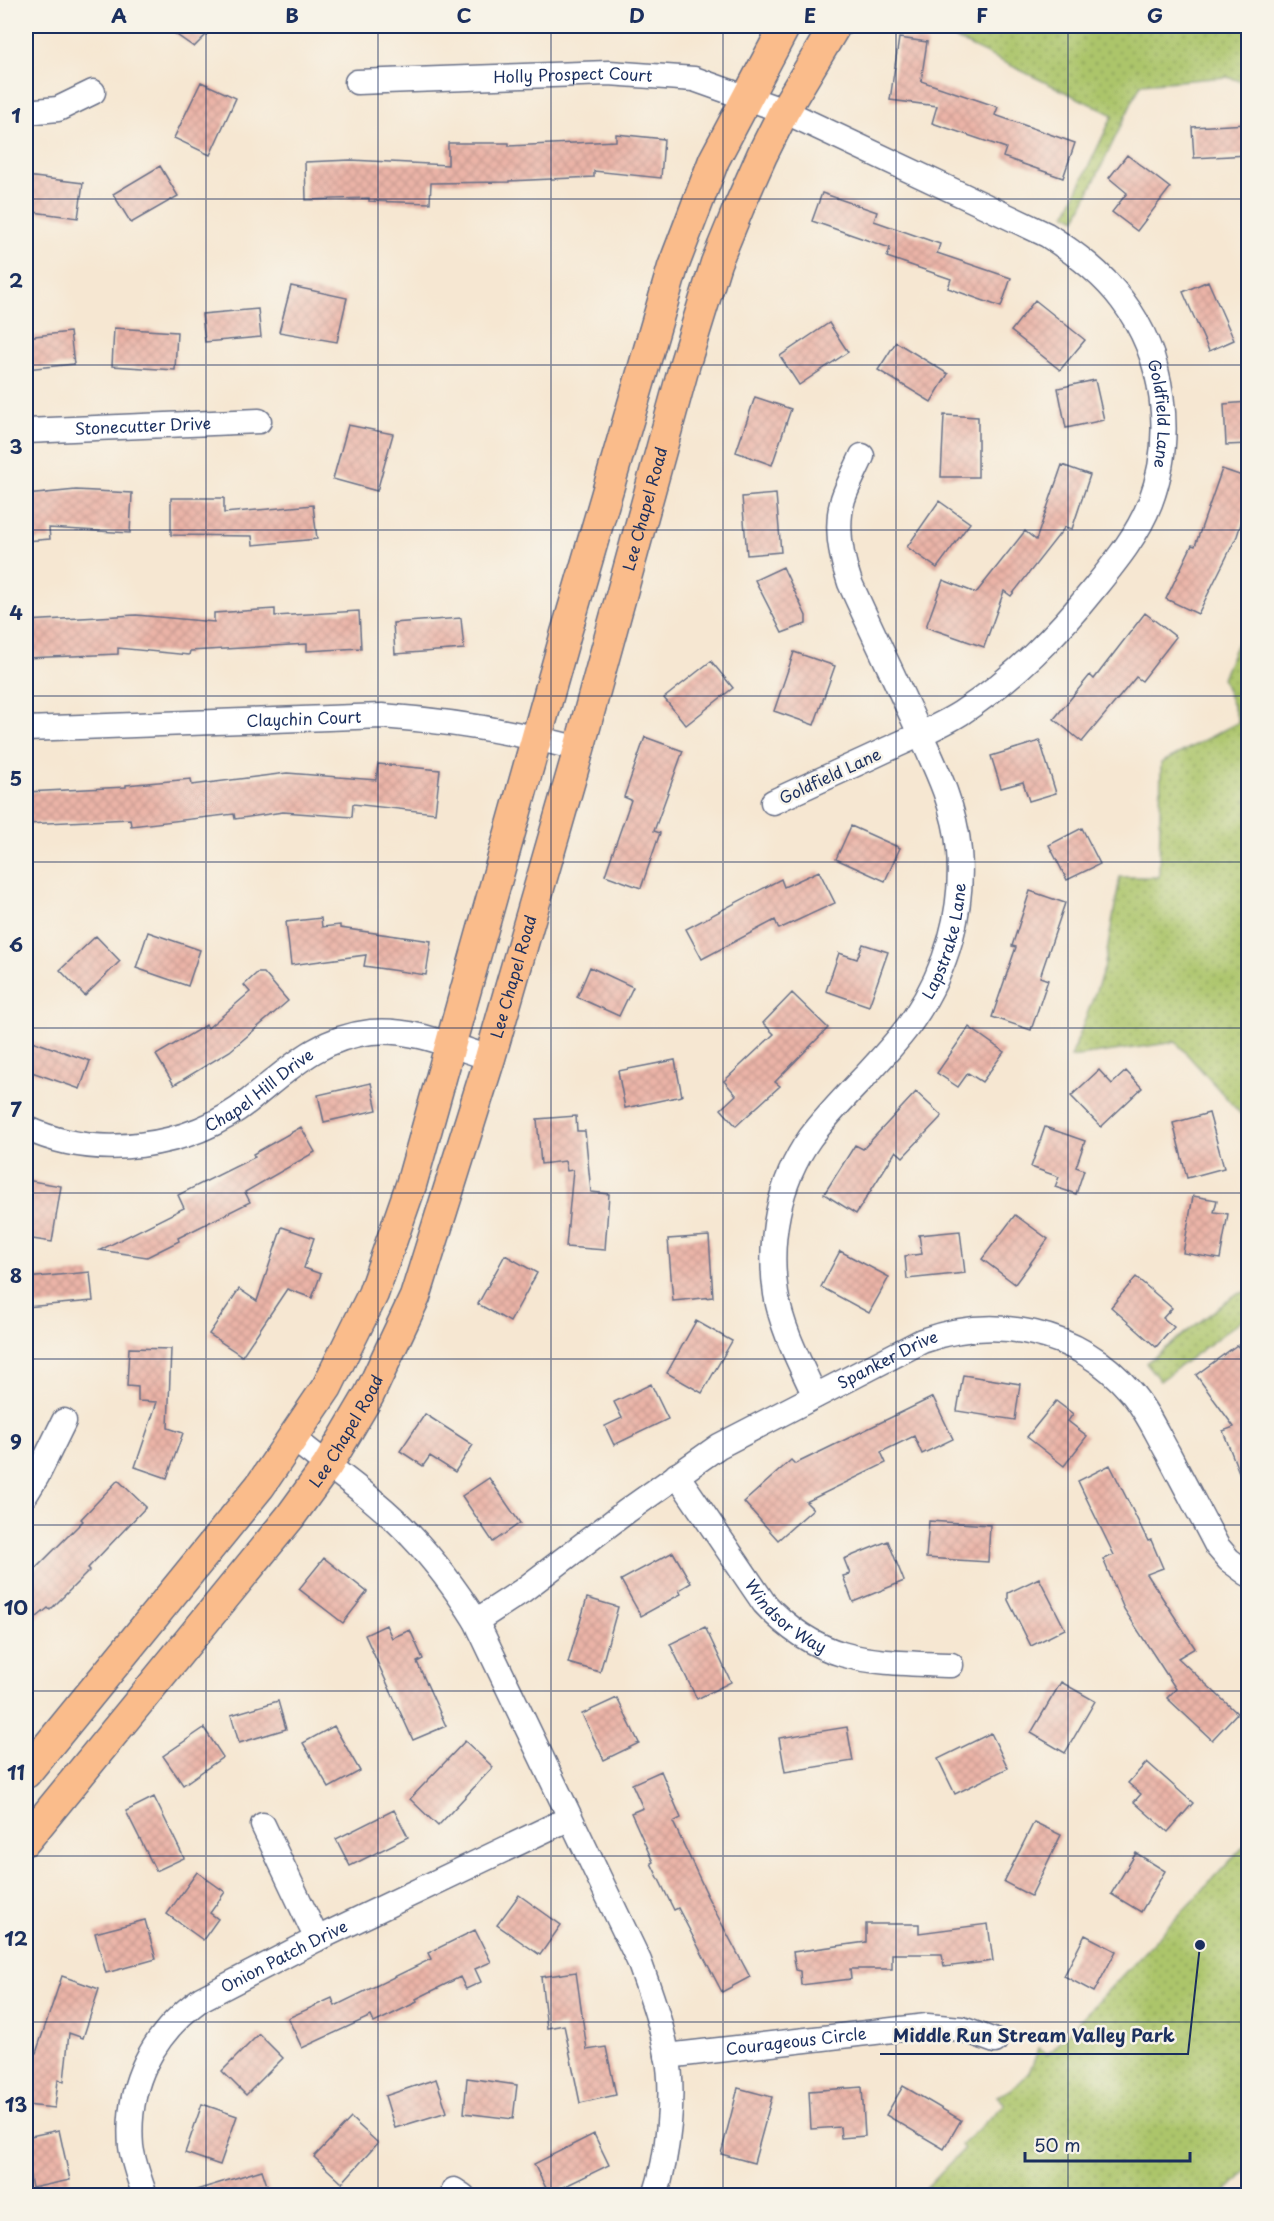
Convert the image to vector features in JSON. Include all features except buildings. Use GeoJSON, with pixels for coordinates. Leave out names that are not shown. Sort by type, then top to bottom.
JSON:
{"type":"FeatureCollection","features":[{"type":"Feature","properties":{"kind":"main road"},"geometry":{"type":"LineString","coordinates":[[26,1773],[260,1486],[327,1387],[373,1294],[411,1185],[642,369],[674,267],[714,160],[785,26]]}},
{"type":"Feature","properties":{"kind":"main road","name":"Lee Chapel Road"},"geometry":{"type":"LineString","coordinates":[[26,1840],[290,1517],[327,1466],[369,1395],[415,1297],[490,1058],[579,748],[640,522],[716,263],[743,196],[784,111],[835,26]]}},
{"type":"Feature","properties":{"kind":"street","name":"Holly Prospect Court"},"geometry":{"type":"LineString","coordinates":[[357,82],[609,73],[694,79],[784,111]]}},
{"type":"Feature","properties":{"kind":"street"},"geometry":{"type":"LineString","coordinates":[[26,112],[58,109],[93,92]]}},
{"type":"Feature","properties":{"kind":"street","name":"Goldfield Lane"},"geometry":{"type":"LineString","coordinates":[[773,802],[960,714],[1016,673],[1063,627],[1122,554],[1138,529],[1157,481],[1164,430],[1158,376],[1144,338],[1123,300],[1097,273],[1047,235],[784,111]]}},
{"type":"Feature","properties":{"kind":"street","name":"Stonecutter Drive"},"geometry":{"type":"LineString","coordinates":[[26,431],[259,421]]}},
{"type":"Feature","properties":{"kind":"street","name":"Lapstrake Lane"},"geometry":{"type":"LineString","coordinates":[[815,1396],[789,1340],[782,1319],[774,1274],[774,1234],[781,1200],[795,1163],[809,1140],[913,1020],[931,991],[950,943],[959,888],[959,850],[949,802],[850,583],[844,565],[840,546],[843,500],[862,456]]}},
{"type":"Feature","properties":{"kind":"street","name":"Claychin Court"},"geometry":{"type":"LineString","coordinates":[[26,729],[382,716],[439,720],[537,737],[579,748]]}},
{"type":"Feature","properties":{"kind":"street","name":"Chapel Hill Drive"},"geometry":{"type":"LineString","coordinates":[[26,1128],[52,1138],[82,1144],[136,1146],[170,1139],[198,1130],[233,1112],[304,1056],[343,1038],[370,1032],[394,1031],[490,1058]]}},
{"type":"Feature","properties":{"kind":"street","name":"Spanker Drive"},"geometry":{"type":"LineString","coordinates":[[476,1622],[522,1591],[676,1475],[719,1446],[922,1341],[954,1331],[996,1327],[1022,1329],[1063,1342],[1106,1366],[1130,1391],[1148,1415],[1217,1546],[1228,1560],[1248,1574]]}},
{"type":"Feature","properties":{"kind":"street"},"geometry":{"type":"LineString","coordinates":[[26,1494],[64,1421]]}},
{"type":"Feature","properties":{"kind":"street"},"geometry":{"type":"LineString","coordinates":[[293,1438],[378,1505],[410,1535],[456,1590],[476,1622],[639,1961],[658,2014],[667,2056],[669,2080],[668,2128],[664,2160],[655,2196]]}},
{"type":"Feature","properties":{"kind":"street","name":"Windsor Way"},"geometry":{"type":"LineString","coordinates":[[676,1475],[764,1603],[800,1636],[824,1649],[854,1659],[951,1665]]}},
{"type":"Feature","properties":{"kind":"street","name":"Onion Patch Drive"},"geometry":{"type":"LineString","coordinates":[[145,2196],[131,2147],[130,2116],[136,2085],[146,2060],[163,2033],[186,2010],[201,1999],[318,1939],[570,1818]]}},
{"type":"Feature","properties":{"kind":"street"},"geometry":{"type":"LineString","coordinates":[[263,1825],[318,1939]]}},
{"type":"Feature","properties":{"kind":"street","name":"Courageous Circle"},"geometry":{"type":"LineString","coordinates":[[667,2056],[927,2026],[962,2029],[995,2041]]}},
{"type":"Feature","properties":{"kind":"green space"},"geometry":{"type":"Polygon","coordinates":[[[929,26],[1248,26],[1248,83],[1227,77],[1141,84],[1076,219],[1066,214],[1113,115],[929,26]]]}},
{"type":"Feature","properties":{"kind":"green space"},"geometry":{"type":"Polygon","coordinates":[[[1248,618],[1248,1122],[1176,1042],[1071,1057],[1104,969],[1120,877],[1159,877],[1161,763],[1239,722],[1222,678],[1248,618]]]}},
{"type":"Feature","properties":{"kind":"green space"},"geometry":{"type":"Polygon","coordinates":[[[1248,1291],[1248,1315],[1160,1381],[1146,1363],[1235,1295],[1248,1291]]]}},
{"type":"Feature","properties":{"kind":"green space"},"geometry":{"type":"Polygon","coordinates":[[[1248,1842],[1248,2169],[1223,2195],[920,2195],[964,2149],[961,2145],[1005,2104],[997,2096],[1013,2088],[1024,2078],[1029,2072],[1038,2048],[1048,2054],[1248,1842]]]}},
{"type":"Feature","properties":{"kind":"place","name":"Middle Run Stream Valley Park"},"geometry":{"type":"Point","coordinates":[1200,1945]}}]}
